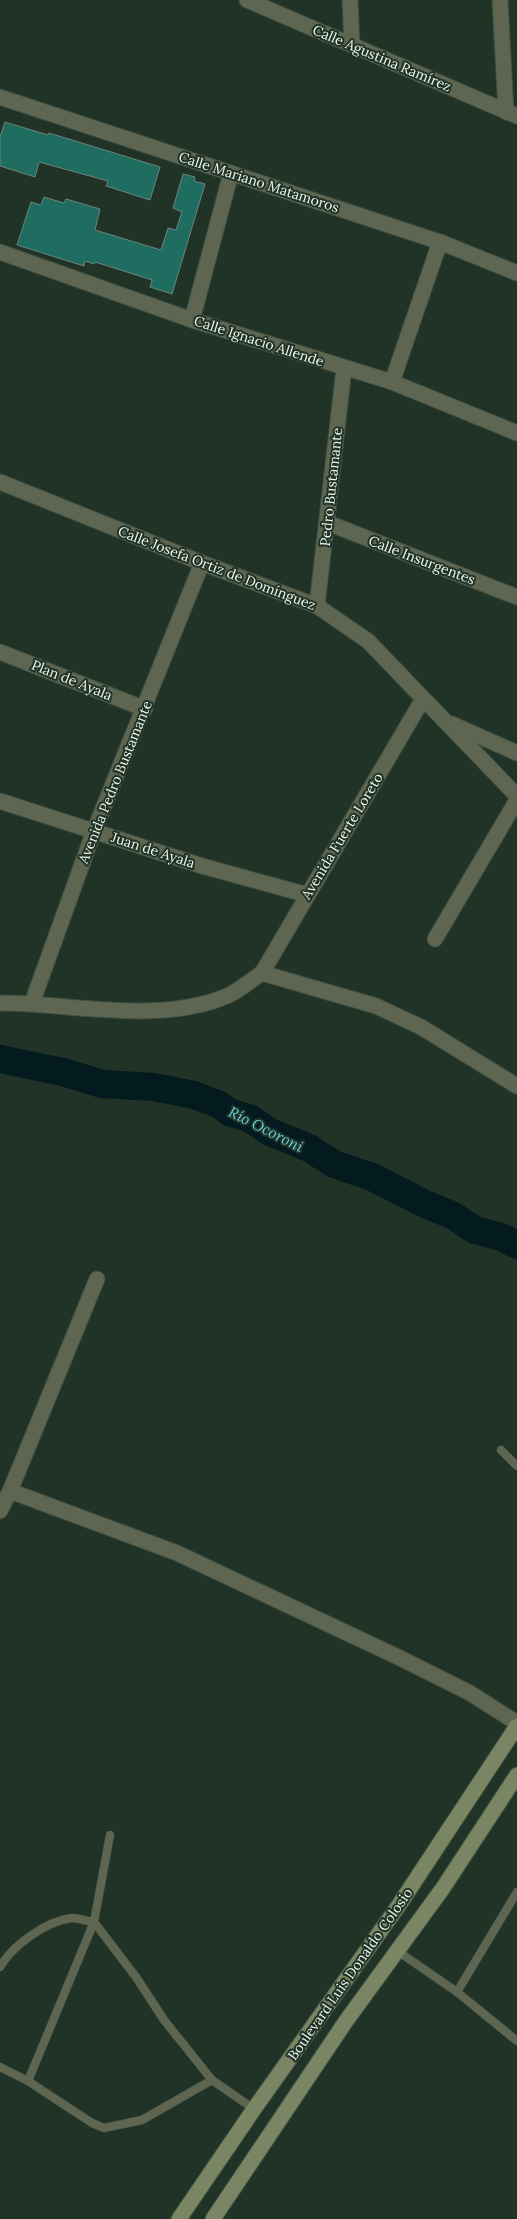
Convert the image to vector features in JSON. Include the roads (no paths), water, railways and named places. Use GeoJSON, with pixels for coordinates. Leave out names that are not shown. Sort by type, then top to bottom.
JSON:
{"type":"FeatureCollection","features":[{"type":"Feature","properties":{"kind":"main road","name":"Boulevard Luis Donaldo Colosio"},"geometry":{"type":"LineString","coordinates":[[179,2219],[254,2109],[399,1905],[517,1724]]}},
{"type":"Feature","properties":{"kind":"main road","name":"Boulevard Luis Donaldo Colosio"},"geometry":{"type":"LineString","coordinates":[[213,2219],[396,1950],[443,1888],[517,1775]]}},
{"type":"Feature","properties":{"kind":"street","name":"Calle Agustina Ramírez"},"geometry":{"type":"LineString","coordinates":[[247,0],[512,114]]}},
{"type":"Feature","properties":{"kind":"street"},"geometry":{"type":"LineString","coordinates":[[350,0],[352,44]]}},
{"type":"Feature","properties":{"kind":"street"},"geometry":{"type":"LineString","coordinates":[[500,0],[512,114]]}},
{"type":"Feature","properties":{"kind":"street","name":"Calle Mariano Matamoros"},"geometry":{"type":"LineString","coordinates":[[0,96],[440,242],[517,273]]}},
{"type":"Feature","properties":{"kind":"street"},"geometry":{"type":"LineString","coordinates":[[192,320],[231,173]]}},
{"type":"Feature","properties":{"kind":"street"},"geometry":{"type":"LineString","coordinates":[[392,382],[440,242]]}},
{"type":"Feature","properties":{"kind":"street","name":"Calle Ignacio Allende"},"geometry":{"type":"LineString","coordinates":[[0,252],[192,320],[392,382],[517,433]]}},
{"type":"Feature","properties":{"kind":"street","name":"Pedro Bustamante"},"geometry":{"type":"LineString","coordinates":[[318,606],[344,368]]}},
{"type":"Feature","properties":{"kind":"street","name":"Calle Josefa Ortiz de Domínguez"},"geometry":{"type":"LineString","coordinates":[[0,482],[202,563],[318,606],[368,641],[517,796]]}},
{"type":"Feature","properties":{"kind":"street","name":"Calle Insurgentes"},"geometry":{"type":"LineString","coordinates":[[328,523],[517,597]]}},
{"type":"Feature","properties":{"kind":"street","name":"Avenida Pedro Bustamante"},"geometry":{"type":"LineString","coordinates":[[32,1003],[94,831],[145,709],[202,563]]}},
{"type":"Feature","properties":{"kind":"street","name":"Plan de Ayala"},"geometry":{"type":"LineString","coordinates":[[0,652],[145,709]]}},
{"type":"Feature","properties":{"kind":"street","name":"Avenida Fuerte Loreto"},"geometry":{"type":"LineString","coordinates":[[262,973],[423,699]]}},
{"type":"Feature","properties":{"kind":"street"},"geometry":{"type":"LineString","coordinates":[[444,721],[517,753]]}},
{"type":"Feature","properties":{"kind":"street"},"geometry":{"type":"LineString","coordinates":[[434,940],[517,800]]}},
{"type":"Feature","properties":{"kind":"street","name":"Juan de Ayala"},"geometry":{"type":"LineString","coordinates":[[0,801],[202,866],[308,895]]}},
{"type":"Feature","properties":{"kind":"street"},"geometry":{"type":"LineString","coordinates":[[0,1003],[32,1003],[96,1009],[158,1010],[197,1006],[229,995],[262,973],[385,1010],[421,1027],[517,1086]]}},
{"type":"Feature","properties":{"kind":"street"},"geometry":{"type":"LineString","coordinates":[[0,1511],[10,1491],[97,1279]]}},
{"type":"Feature","properties":{"kind":"street"},"geometry":{"type":"LineString","coordinates":[[10,1491],[177,1553],[470,1693],[517,1724]]}},
{"type":"Feature","properties":{"kind":"lane"},"geometry":{"type":"LineString","coordinates":[[501,1450],[517,1466]]}},
{"type":"Feature","properties":{"kind":"lane"},"geometry":{"type":"LineString","coordinates":[[28,2081],[94,1922],[110,1835]]}},
{"type":"Feature","properties":{"kind":"lane"},"geometry":{"type":"LineString","coordinates":[[456,1992],[517,1892]]}},
{"type":"Feature","properties":{"kind":"lane"},"geometry":{"type":"LineString","coordinates":[[0,1967],[28,1937],[47,1925],[72,1918],[94,1922],[136,1977],[164,2020],[212,2080],[254,2109]]}},
{"type":"Feature","properties":{"kind":"lane"},"geometry":{"type":"LineString","coordinates":[[396,1950],[456,1992],[515,2039],[517,2030]]}},
{"type":"Feature","properties":{"kind":"lane"},"geometry":{"type":"LineString","coordinates":[[0,2067],[28,2081],[92,2123],[104,2128],[142,2120],[212,2080]]}},
{"type":"Feature","properties":{"kind":"waterway","name":"Río Ocoroni"},"geometry":{"type":"LineString","coordinates":[[0,1059],[63,1072],[102,1084],[154,1087],[194,1095],[218,1104],[231,1113],[249,1118],[270,1132],[309,1148],[334,1164],[372,1177],[425,1204],[452,1215],[475,1230],[501,1237],[517,1245]]}}]}
